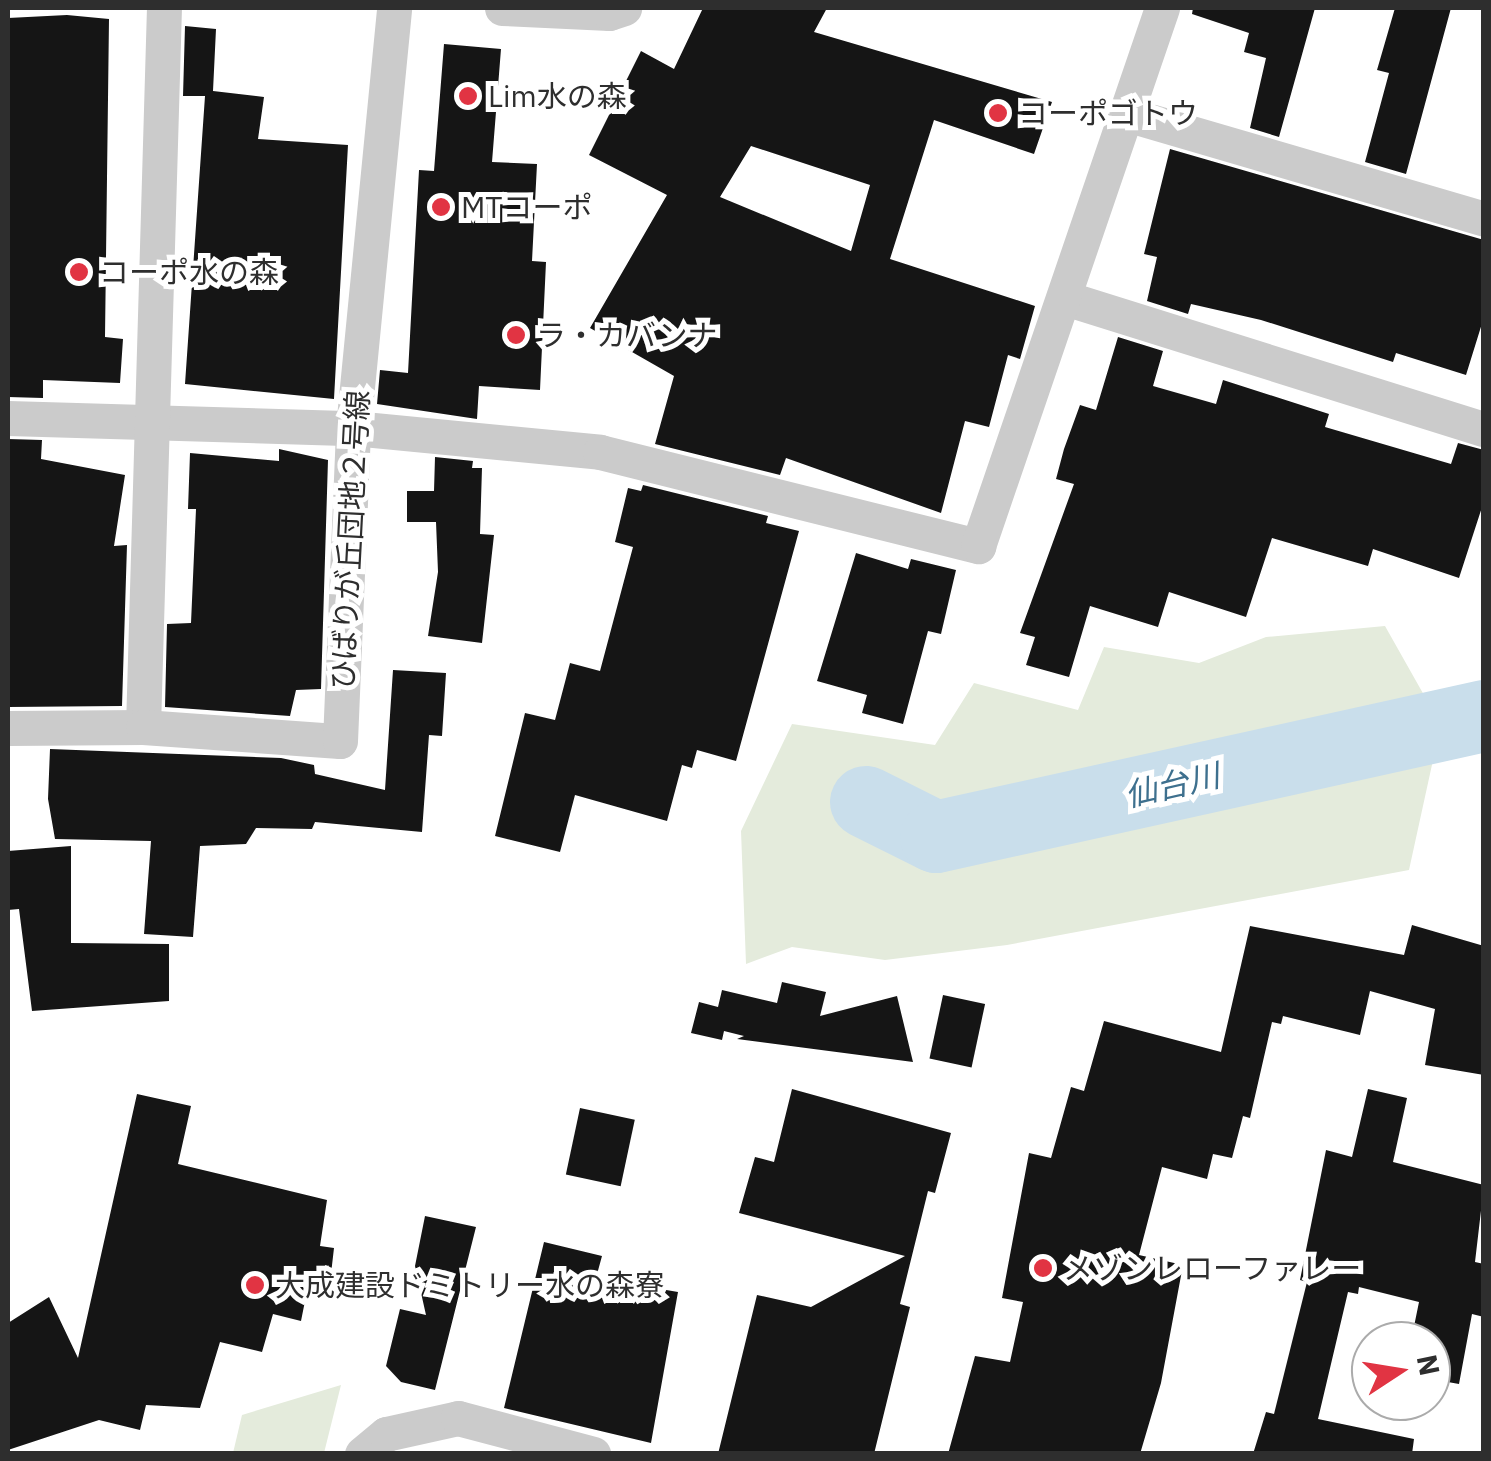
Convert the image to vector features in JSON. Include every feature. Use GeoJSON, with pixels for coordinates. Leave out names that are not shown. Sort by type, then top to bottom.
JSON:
{"type":"FeatureCollection","features":[{"type":"Feature","properties":{"kind":"street"},"geometry":{"type":"LineString","coordinates":[[143,727],[164,8]]}},
{"type":"Feature","properties":{"kind":"street","name":"ひばりが丘団地２号線"},"geometry":{"type":"LineString","coordinates":[[8,728],[143,727],[340,740],[353,428],[394,8]]}},
{"type":"Feature","properties":{"kind":"street"},"geometry":{"type":"LineString","coordinates":[[502,8],[609,13],[624,8]]}},
{"type":"Feature","properties":{"kind":"street"},"geometry":{"type":"LineString","coordinates":[[8,418],[353,428],[600,452],[978,546],[1162,8]]}},
{"type":"Feature","properties":{"kind":"street"},"geometry":{"type":"LineString","coordinates":[[1126,114],[1484,219]]}},
{"type":"Feature","properties":{"kind":"street"},"geometry":{"type":"LineString","coordinates":[[1064,298],[1484,429]]}},
{"type":"Feature","properties":{"kind":"street"},"geometry":{"type":"LineString","coordinates":[[362,1454],[386,1434],[458,1418],[592,1454]]}},
{"type":"Feature","properties":{"kind":"green space"},"geometry":{"type":"Polygon","coordinates":[[[1385,626],[1429,704],[929,803],[877,778],[846,824],[937,872],[1435,751],[1409,870],[1007,945],[885,960],[792,947],[746,964],[741,831],[792,724],[935,745],[974,683],[1078,710],[1104,647],[1199,663],[1266,637],[1385,626]]]}},
{"type":"Feature","properties":{"kind":"green space"},"geometry":{"type":"Polygon","coordinates":[[[341,1385],[324,1453],[233,1453],[242,1415],[341,1385]]]}},
{"type":"Feature","properties":{"kind":"building"},"geometry":{"type":"Polygon","coordinates":[[[703,8],[827,8],[814,32],[1052,102],[1034,154],[934,120],[890,259],[1035,306],[1020,359],[1008,355],[989,427],[965,421],[941,513],[786,458],[780,475],[655,444],[674,376],[590,328],[667,195],[589,155],[641,51],[674,69],[703,8]],[[751,146],[720,197],[851,251],[870,185],[751,146]]]}},
{"type":"Feature","properties":{"kind":"building"},"geometry":{"type":"Polygon","coordinates":[[[1193,8],[1315,8],[1279,137],[1250,128],[1266,58],[1244,52],[1249,33],[1192,14],[1193,8]]]}},
{"type":"Feature","properties":{"kind":"building"},"geometry":{"type":"Polygon","coordinates":[[[1395,8],[1451,8],[1406,174],[1365,162],[1389,73],[1377,70],[1395,8]]]}},
{"type":"Feature","properties":{"kind":"building"},"geometry":{"type":"Polygon","coordinates":[[[67,15],[109,19],[105,337],[123,339],[120,383],[43,380],[43,398],[8,397],[8,18],[67,15]]]}},
{"type":"Feature","properties":{"kind":"building"},"geometry":{"type":"Polygon","coordinates":[[[185,26],[216,29],[213,91],[264,97],[258,139],[348,145],[334,399],[185,384],[205,96],[183,96],[185,26]]]}},
{"type":"Feature","properties":{"kind":"building"},"geometry":{"type":"Polygon","coordinates":[[[444,44],[501,49],[492,162],[537,164],[532,261],[546,262],[540,390],[479,386],[477,419],[377,404],[380,370],[408,373],[419,170],[434,171],[444,44]]]}},
{"type":"Feature","properties":{"kind":"building"},"geometry":{"type":"Polygon","coordinates":[[[1170,149],[1484,240],[1484,317],[1466,375],[1396,353],[1393,362],[1261,320],[1191,304],[1188,314],[1147,301],[1157,257],[1144,254],[1170,149]]]}},
{"type":"Feature","properties":{"kind":"building"},"geometry":{"type":"Polygon","coordinates":[[[1118,337],[1163,351],[1153,386],[1216,404],[1223,380],[1329,414],[1325,427],[1451,464],[1458,443],[1484,450],[1484,501],[1459,578],[1373,549],[1368,566],[1272,538],[1246,617],[1169,592],[1158,627],[1090,606],[1069,677],[1026,665],[1035,637],[1020,633],[1074,484],[1056,479],[1064,449],[1080,405],[1096,410],[1118,337]]]}},
{"type":"Feature","properties":{"kind":"building"},"geometry":{"type":"Polygon","coordinates":[[[8,439],[42,440],[41,459],[125,475],[114,546],[127,545],[122,706],[8,707],[8,439]]]}},
{"type":"Feature","properties":{"kind":"building"},"geometry":{"type":"Polygon","coordinates":[[[279,449],[328,460],[321,689],[296,690],[290,716],[165,707],[167,624],[191,623],[196,509],[188,509],[190,453],[279,461],[279,449]]]}},
{"type":"Feature","properties":{"kind":"building"},"geometry":{"type":"Polygon","coordinates":[[[435,457],[473,461],[472,468],[482,468],[480,534],[494,535],[482,643],[428,636],[438,572],[436,522],[407,522],[407,491],[434,491],[435,457]]]}},
{"type":"Feature","properties":{"kind":"building"},"geometry":{"type":"Polygon","coordinates":[[[643,485],[768,516],[766,523],[799,531],[736,761],[697,750],[692,768],[682,765],[667,821],[575,795],[560,852],[495,836],[525,713],[555,720],[570,663],[600,671],[633,547],[615,542],[628,488],[641,491],[643,485]]]}},
{"type":"Feature","properties":{"kind":"building"},"geometry":{"type":"Polygon","coordinates":[[[856,553],[908,569],[911,559],[956,570],[941,634],[928,631],[903,724],[862,713],[867,695],[817,681],[856,553]]]}},
{"type":"Feature","properties":{"kind":"building"},"geometry":{"type":"Polygon","coordinates":[[[393,670],[446,673],[442,736],[429,735],[422,832],[315,822],[312,829],[256,828],[246,844],[200,846],[193,937],[144,934],[151,841],[55,839],[48,799],[50,749],[281,758],[314,765],[315,774],[385,790],[393,670]]]}},
{"type":"Feature","properties":{"kind":"building"},"geometry":{"type":"Polygon","coordinates":[[[71,846],[71,943],[169,944],[169,1001],[32,1011],[19,909],[8,910],[8,851],[71,846]]]}},
{"type":"Feature","properties":{"kind":"building"},"geometry":{"type":"Polygon","coordinates":[[[1412,925],[1484,946],[1484,1075],[1425,1065],[1435,1009],[1370,991],[1360,1035],[1283,1016],[1281,1024],[1272,1022],[1250,1118],[1243,1116],[1232,1158],[1213,1154],[1207,1179],[1162,1167],[1139,1255],[1183,1265],[1161,1383],[1140,1454],[948,1454],[975,1356],[1010,1362],[1023,1302],[1002,1298],[1029,1153],[1051,1158],[1071,1087],[1084,1091],[1104,1021],[1221,1052],[1250,926],[1404,955],[1412,925]]]}},
{"type":"Feature","properties":{"kind":"building"},"geometry":{"type":"Polygon","coordinates":[[[782,982],[826,992],[820,1016],[897,996],[913,1062],[737,1039],[744,1036],[724,1031],[722,1040],[691,1033],[699,1002],[718,1007],[722,990],[777,1003],[782,982]]]}},
{"type":"Feature","properties":{"kind":"building"},"geometry":{"type":"Polygon","coordinates":[[[943,995],[985,1004],[972,1068],[929,1059],[943,995]]]}},
{"type":"Feature","properties":{"kind":"building"},"geometry":{"type":"Polygon","coordinates":[[[792,1089],[951,1133],[935,1193],[928,1191],[900,1304],[910,1307],[874,1454],[718,1454],[757,1295],[811,1307],[905,1256],[739,1213],[755,1157],[774,1162],[792,1089]]]}},
{"type":"Feature","properties":{"kind":"building"},"geometry":{"type":"Polygon","coordinates":[[[1368,1089],[1407,1098],[1393,1162],[1484,1185],[1475,1262],[1484,1264],[1484,1317],[1472,1314],[1459,1384],[1451,1383],[1451,1321],[1415,1321],[1419,1302],[1359,1287],[1358,1294],[1348,1292],[1318,1419],[1414,1439],[1412,1454],[1253,1454],[1266,1412],[1274,1414],[1307,1282],[1300,1280],[1326,1150],[1352,1157],[1368,1089]]]}},
{"type":"Feature","properties":{"kind":"building"},"geometry":{"type":"Polygon","coordinates":[[[137,1094],[191,1106],[178,1164],[327,1200],[320,1246],[334,1248],[331,1274],[321,1298],[306,1296],[301,1321],[273,1314],[262,1352],[220,1342],[200,1408],[146,1405],[140,1430],[99,1420],[8,1450],[8,1323],[49,1297],[78,1358],[137,1094]]]}},
{"type":"Feature","properties":{"kind":"building"},"geometry":{"type":"Polygon","coordinates":[[[580,1108],[635,1120],[621,1186],[566,1175],[580,1108]]]}},
{"type":"Feature","properties":{"kind":"building"},"geometry":{"type":"Polygon","coordinates":[[[425,1216],[476,1227],[435,1390],[401,1382],[386,1366],[400,1309],[426,1315],[415,1266],[425,1216]]]}},
{"type":"Feature","properties":{"kind":"building"},"geometry":{"type":"Polygon","coordinates":[[[544,1242],[602,1256],[596,1278],[678,1292],[651,1443],[504,1408],[544,1242]]]}},
{"type":"Feature","properties":{"kind":"waterway","name":"仙台川"},"geometry":{"type":"LineString","coordinates":[[866,802],[936,837],[1484,716]]}},
{"type":"Feature","properties":{"kind":"place","name":"Lim水の森"},"geometry":{"type":"Point","coordinates":[468,96]}},
{"type":"Feature","properties":{"kind":"place","name":"コーポゴトウ"},"geometry":{"type":"Point","coordinates":[998,113]}},
{"type":"Feature","properties":{"kind":"place","name":"MTコーポ"},"geometry":{"type":"Point","coordinates":[441,207]}},
{"type":"Feature","properties":{"kind":"place","name":"コーポ水の森"},"geometry":{"type":"Point","coordinates":[79,272]}},
{"type":"Feature","properties":{"kind":"place","name":"ラ・カバンナ"},"geometry":{"type":"Point","coordinates":[516,335]}},
{"type":"Feature","properties":{"kind":"place","name":"メゾンレローファレー"},"geometry":{"type":"Point","coordinates":[1043,1268]}},
{"type":"Feature","properties":{"kind":"place","name":"大成建設ドミトリー水の森寮"},"geometry":{"type":"Point","coordinates":[255,1285]}}]}
